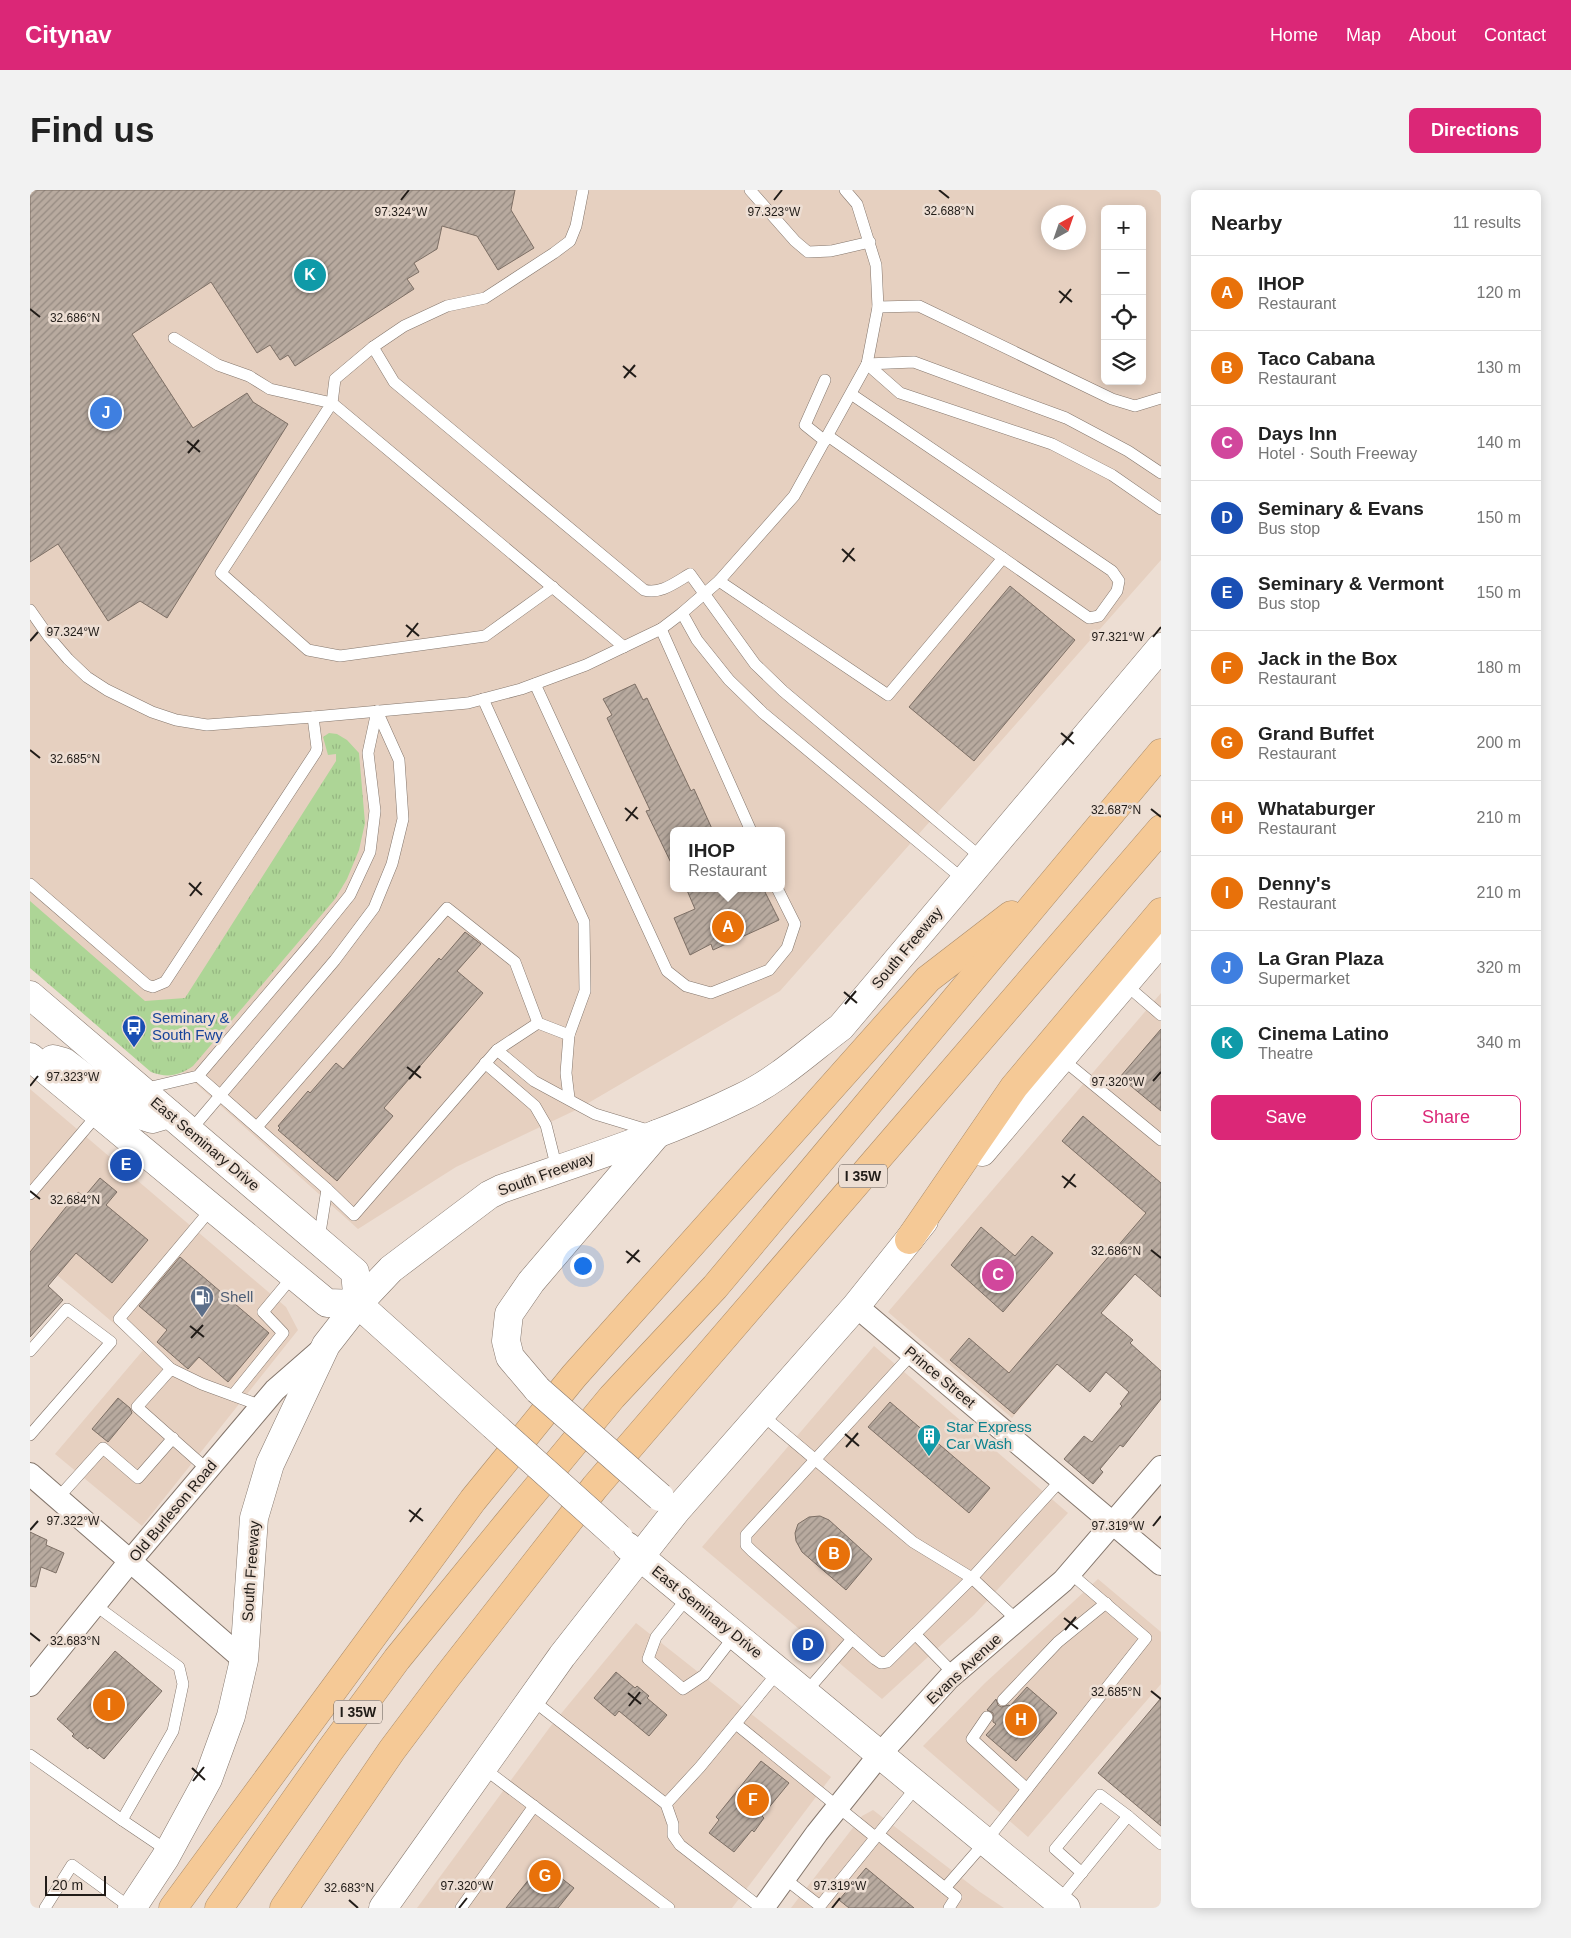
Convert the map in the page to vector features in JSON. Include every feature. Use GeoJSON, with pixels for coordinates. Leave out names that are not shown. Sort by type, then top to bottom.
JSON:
{"type":"FeatureCollection","features":[{"type":"Feature","properties":{"kind":"highway","name":"I 35W"},"geometry":{"type":"LineString","coordinates":[[219,1908],[397,1659],[612,1397],[715,1287],[1161,753]]}},
{"type":"Feature","properties":{"kind":"highway","name":"I 35W"},"geometry":{"type":"LineString","coordinates":[[284,1908],[392,1750],[595,1488],[1161,829]]}},
{"type":"Feature","properties":{"kind":"highway"},"geometry":{"type":"LineString","coordinates":[[173,1908],[473,1500],[574,1376],[928,979],[1052,884]]}},
{"type":"Feature","properties":{"kind":"highway"},"geometry":{"type":"LineString","coordinates":[[909,1240],[1014,1087],[1161,912]]}},
{"type":"Feature","properties":{"kind":"main road","name":"South Freeway"},"geometry":{"type":"LineString","coordinates":[[131,1908],[168,1851],[208,1779],[231,1716],[244,1660],[254,1518],[270,1464],[326,1345],[358,1304],[391,1269],[489,1195],[500,1189],[658,1133],[743,1096],[784,1071],[841,1027],[1161,647]]}},
{"type":"Feature","properties":{"kind":"main road"},"geometry":{"type":"LineString","coordinates":[[383,1908],[562,1656],[640,1557],[668,1504],[761,1414],[856,1306],[1061,1058],[1161,942]]}},
{"type":"Feature","properties":{"kind":"main road","name":"East Seminary Drive"},"geometry":{"type":"LineString","coordinates":[[30,995],[355,1272],[358,1304],[640,1557],[1062,1905]]}},
{"type":"Feature","properties":{"kind":"main road"},"geometry":{"type":"LineString","coordinates":[[30,1052],[64,1062],[130,1112],[152,1119],[169,1114]]}},
{"type":"Feature","properties":{"kind":"main road"},"geometry":{"type":"LineString","coordinates":[[30,1057],[327,1303],[358,1304]]}},
{"type":"Feature","properties":{"kind":"main road"},"geometry":{"type":"LineString","coordinates":[[658,1133],[531,1282],[509,1314],[506,1341],[510,1358],[538,1390],[668,1504]]}},
{"type":"Feature","properties":{"kind":"street","name":"Prince Street"},"geometry":{"type":"LineString","coordinates":[[856,1306],[1161,1564]]}},
{"type":"Feature","properties":{"kind":"street","name":"Old Burleson Road"},"geometry":{"type":"LineString","coordinates":[[30,1685],[131,1560],[275,1390],[326,1345]]}},
{"type":"Feature","properties":{"kind":"street","name":"Evans Avenue"},"geometry":{"type":"LineString","coordinates":[[762,1908],[881,1754],[954,1674],[1063,1582],[1161,1468]]}},
{"type":"Feature","properties":{"kind":"street"},"geometry":{"type":"LineString","coordinates":[[30,1474],[244,1660]]}},
{"type":"Feature","properties":{"kind":"lane"},"geometry":{"type":"LineString","coordinates":[[553,587],[485,636],[340,656],[308,650],[221,573],[332,403],[335,379],[372,347],[404,326],[447,306],[485,298],[554,254],[570,241],[576,226],[583,190]]}},
{"type":"Feature","properties":{"kind":"lane"},"geometry":{"type":"LineString","coordinates":[[750,190],[795,241],[808,252],[831,252],[870,242]]}},
{"type":"Feature","properties":{"kind":"lane"},"geometry":{"type":"LineString","coordinates":[[30,610],[49,637],[87,676],[107,690],[152,712],[176,720],[207,725],[313,718],[468,703],[535,684],[586,665],[661,629],[720,581],[794,496],[867,364],[878,307],[876,265],[857,204],[845,190]]}},
{"type":"Feature","properties":{"kind":"lane"},"geometry":{"type":"LineString","coordinates":[[878,307],[919,306],[1112,399],[1135,406],[1161,398]]}},
{"type":"Feature","properties":{"kind":"lane"},"geometry":{"type":"LineString","coordinates":[[174,338],[218,365],[249,376],[270,389],[332,403],[624,647]]}},
{"type":"Feature","properties":{"kind":"lane"},"geometry":{"type":"LineString","coordinates":[[372,347],[394,382],[644,590],[652,592],[659,590],[690,574],[755,664],[783,691],[983,859]]}},
{"type":"Feature","properties":{"kind":"lane"},"geometry":{"type":"LineString","coordinates":[[867,364],[914,362],[1057,415],[1128,451],[1161,473]]}},
{"type":"Feature","properties":{"kind":"lane"},"geometry":{"type":"LineString","coordinates":[[867,364],[900,393],[1052,444],[1112,475],[1161,509]]}},
{"type":"Feature","properties":{"kind":"lane"},"geometry":{"type":"LineString","coordinates":[[824,380],[805,425],[1089,618],[1099,616],[1118,591],[1119,581],[1112,572],[850,394]]}},
{"type":"Feature","properties":{"kind":"lane"},"geometry":{"type":"LineString","coordinates":[[720,581],[888,695],[1003,558]]}},
{"type":"Feature","properties":{"kind":"lane"},"geometry":{"type":"LineString","coordinates":[[682,613],[697,640],[724,674],[763,712],[965,880]]}},
{"type":"Feature","properties":{"kind":"lane"},"geometry":{"type":"LineString","coordinates":[[661,629],[749,827]]}},
{"type":"Feature","properties":{"kind":"lane"},"geometry":{"type":"LineString","coordinates":[[535,684],[667,971],[686,986],[711,993],[768,970],[787,948],[795,924],[778,892]]}},
{"type":"Feature","properties":{"kind":"lane"},"geometry":{"type":"LineString","coordinates":[[483,699],[584,922],[585,991],[569,1035],[566,1073],[569,1098]]}},
{"type":"Feature","properties":{"kind":"lane"},"geometry":{"type":"LineString","coordinates":[[140,1089],[198,1076],[295,963],[350,895],[370,852],[374,811],[368,753],[377,711]]}},
{"type":"Feature","properties":{"kind":"lane"},"geometry":{"type":"LineString","coordinates":[[190,1132],[334,960],[374,908],[392,864],[403,819],[399,760],[377,711]]}},
{"type":"Feature","properties":{"kind":"lane"},"geometry":{"type":"LineString","coordinates":[[30,884],[147,985],[153,987],[165,982],[316,752],[313,718]]}},
{"type":"Feature","properties":{"kind":"lane"},"geometry":{"type":"LineString","coordinates":[[257,1127],[447,908],[515,962],[538,1023],[569,1035]]}},
{"type":"Feature","properties":{"kind":"lane"},"geometry":{"type":"LineString","coordinates":[[1125,984],[1161,1015]]}},
{"type":"Feature","properties":{"kind":"lane"},"geometry":{"type":"LineString","coordinates":[[198,1076],[354,1215],[497,1050],[538,1023]]}},
{"type":"Feature","properties":{"kind":"lane"},"geometry":{"type":"LineString","coordinates":[[497,1050],[534,1081],[569,1098],[595,1114],[658,1133]]}},
{"type":"Feature","properties":{"kind":"lane"},"geometry":{"type":"LineString","coordinates":[[1061,1058],[1161,1140]]}},
{"type":"Feature","properties":{"kind":"lane"},"geometry":{"type":"LineString","coordinates":[[486,1063],[535,1106],[546,1126],[556,1169]]}},
{"type":"Feature","properties":{"kind":"lane"},"geometry":{"type":"LineString","coordinates":[[30,1194],[98,1114]]}},
{"type":"Feature","properties":{"kind":"lane"},"geometry":{"type":"LineString","coordinates":[[319,1241],[327,1189]]}},
{"type":"Feature","properties":{"kind":"lane"},"geometry":{"type":"LineString","coordinates":[[212,1208],[119,1319],[171,1369],[202,1384],[262,1406]]}},
{"type":"Feature","properties":{"kind":"lane"},"geometry":{"type":"LineString","coordinates":[[232,1395],[283,1333],[263,1312],[293,1276]]}},
{"type":"Feature","properties":{"kind":"lane"},"geometry":{"type":"LineString","coordinates":[[30,1350],[67,1309],[112,1342],[30,1435]]}},
{"type":"Feature","properties":{"kind":"lane"},"geometry":{"type":"LineString","coordinates":[[912,1354],[746,1535],[746,1546],[852,1639],[881,1663],[887,1662],[972,1578],[1061,1480]]}},
{"type":"Feature","properties":{"kind":"lane"},"geometry":{"type":"LineString","coordinates":[[171,1369],[137,1407],[208,1470]]}},
{"type":"Feature","properties":{"kind":"lane"},"geometry":{"type":"LineString","coordinates":[[761,1414],[912,1542],[972,1578],[1017,1620]]}},
{"type":"Feature","properties":{"kind":"lane"},"geometry":{"type":"LineString","coordinates":[[58,1498],[103,1448],[138,1478],[173,1438]]}},
{"type":"Feature","properties":{"kind":"lane"},"geometry":{"type":"LineString","coordinates":[[945,1888],[986,1841],[1146,1638],[1070,1573]]}},
{"type":"Feature","properties":{"kind":"lane"},"geometry":{"type":"LineString","coordinates":[[688,1597],[656,1638],[648,1659],[683,1689],[704,1675],[735,1635]]}},
{"type":"Feature","properties":{"kind":"lane"},"geometry":{"type":"LineString","coordinates":[[1003,1700],[1058,1642],[1106,1603]]}},
{"type":"Feature","properties":{"kind":"lane"},"geometry":{"type":"LineString","coordinates":[[96,1604],[179,1667],[183,1684],[172,1731],[122,1820]]}},
{"type":"Feature","properties":{"kind":"lane"},"geometry":{"type":"LineString","coordinates":[[915,1634],[954,1674]]}},
{"type":"Feature","properties":{"kind":"lane"},"geometry":{"type":"LineString","coordinates":[[806,1692],[852,1639]]}},
{"type":"Feature","properties":{"kind":"lane"},"geometry":{"type":"LineString","coordinates":[[666,1804],[700,1767],[779,1671]]}},
{"type":"Feature","properties":{"kind":"lane"},"geometry":{"type":"LineString","coordinates":[[531,1699],[666,1804],[673,1835],[680,1845],[762,1908]]}},
{"type":"Feature","properties":{"kind":"lane"},"geometry":{"type":"LineString","coordinates":[[987,1717],[972,1739],[1027,1789]]}},
{"type":"Feature","properties":{"kind":"lane"},"geometry":{"type":"LineString","coordinates":[[736,1724],[838,1808],[956,1897],[949,1908]]}},
{"type":"Feature","properties":{"kind":"lane"},"geometry":{"type":"LineString","coordinates":[[30,1755],[168,1851]]}},
{"type":"Feature","properties":{"kind":"lane"},"geometry":{"type":"LineString","coordinates":[[482,1767],[670,1908]]}},
{"type":"Feature","properties":{"kind":"lane"},"geometry":{"type":"LineString","coordinates":[[784,1878],[820,1907],[918,1785]]}},
{"type":"Feature","properties":{"kind":"lane"},"geometry":{"type":"LineString","coordinates":[[1082,1872],[1055,1849],[1100,1795],[1161,1844]]}},
{"type":"Feature","properties":{"kind":"lane"},"geometry":{"type":"LineString","coordinates":[[461,1908],[534,1806]]}},
{"type":"Feature","properties":{"kind":"lane"},"geometry":{"type":"LineString","coordinates":[[1062,1905],[1082,1872],[1128,1816]]}},
{"type":"Feature","properties":{"kind":"lane"},"geometry":{"type":"LineString","coordinates":[[45,1908],[72,1865],[131,1908]]}},
{"type":"Feature","properties":{"kind":"shaded area"},"geometry":{"type":"Polygon","coordinates":[[[30,190],[1161,190],[1161,560],[780,991],[578,1109],[456,1167],[358,1229],[30,935],[30,190]]]}},
{"type":"Feature","properties":{"kind":"shaded area"},"geometry":{"type":"Polygon","coordinates":[[[1161,993],[1161,1244],[1012,1418],[888,1312],[1161,993]]]}},
{"type":"Feature","properties":{"kind":"shaded area"},"geometry":{"type":"Polygon","coordinates":[[[30,1089],[286,1307],[298,1330],[142,1526],[55,1454],[144,1349],[30,1252],[30,1089]]]}},
{"type":"Feature","properties":{"kind":"shaded area"},"geometry":{"type":"Polygon","coordinates":[[[874,1346],[1068,1513],[974,1615],[882,1699],[702,1547],[874,1346]]]}},
{"type":"Feature","properties":{"kind":"shaded area"},"geometry":{"type":"Polygon","coordinates":[[[1098,1579],[1161,1632],[1161,1684],[1028,1837],[923,1746],[985,1683],[1098,1579]]]}},
{"type":"Feature","properties":{"kind":"shaded area"},"geometry":{"type":"Polygon","coordinates":[[[636,1623],[831,1777],[732,1908],[417,1908],[550,1727],[636,1623]]]}},
{"type":"Feature","properties":{"kind":"shaded area"},"geometry":{"type":"Polygon","coordinates":[[[873,1810],[980,1892],[1004,1908],[791,1908],[862,1816],[873,1810]]]}},
{"type":"Feature","properties":{"kind":"green space"},"geometry":{"type":"Polygon","coordinates":[[[329,733],[337,734],[347,740],[359,753],[365,823],[359,850],[347,879],[335,899],[193,1066],[173,1075],[151,1072],[30,968],[30,901],[145,1001],[185,998],[336,761],[336,754],[328,755],[323,737],[329,733]]]}},
{"type":"Feature","properties":{"kind":"building"},"geometry":{"type":"Polygon","coordinates":[[[30,190],[515,190],[511,210],[534,248],[498,270],[477,236],[442,226],[437,249],[414,263],[419,272],[407,279],[414,289],[295,366],[288,355],[280,360],[270,345],[257,353],[211,282],[132,334],[193,428],[247,393],[253,402],[288,424],[167,618],[140,601],[108,621],[58,544],[30,562],[30,190]]]}},
{"type":"Feature","properties":{"kind":"building"},"geometry":{"type":"Polygon","coordinates":[[[1010,586],[1075,640],[974,761],[909,707],[1010,586]]]}},
{"type":"Feature","properties":{"kind":"building"},"geometry":{"type":"Polygon","coordinates":[[[635,684],[643,700],[647,698],[691,791],[694,789],[711,827],[670,827],[670,861],[646,811],[650,810],[607,718],[612,715],[603,699],[635,684]]]}},
{"type":"Feature","properties":{"kind":"building"},"geometry":{"type":"Polygon","coordinates":[[[688,892],[765,892],[779,920],[713,950],[711,944],[690,955],[674,918],[695,909],[688,892]]]}},
{"type":"Feature","properties":{"kind":"building"},"geometry":{"type":"Polygon","coordinates":[[[465,932],[481,944],[457,971],[483,993],[384,1108],[393,1116],[337,1181],[278,1130],[280,1128],[278,1126],[308,1091],[310,1093],[336,1063],[343,1069],[439,958],[441,960],[465,932]]]}},
{"type":"Feature","properties":{"kind":"building"},"geometry":{"type":"Polygon","coordinates":[[[1161,1029],[1161,1111],[1120,1077],[1161,1029]]]}},
{"type":"Feature","properties":{"kind":"building"},"geometry":{"type":"Polygon","coordinates":[[[1083,1116],[1161,1183],[1161,1297],[1135,1274],[1101,1313],[1133,1340],[1130,1343],[1161,1371],[1161,1399],[1123,1447],[1120,1445],[1100,1469],[1103,1472],[1093,1484],[1064,1459],[1084,1436],[1092,1442],[1122,1406],[1120,1404],[1129,1392],[1106,1372],[1090,1392],[1057,1364],[1014,1414],[950,1360],[969,1338],[1009,1373],[1146,1213],[1062,1141],[1083,1116]]]}},
{"type":"Feature","properties":{"kind":"building"},"geometry":{"type":"Polygon","coordinates":[[[100,1178],[117,1192],[106,1205],[148,1240],[112,1283],[76,1253],[48,1286],[63,1300],[30,1337],[30,1252],[78,1192],[84,1197],[100,1178]]]}},
{"type":"Feature","properties":{"kind":"building"},"geometry":{"type":"Polygon","coordinates":[[[981,1227],[1015,1256],[1032,1236],[1053,1253],[1003,1312],[951,1265],[981,1227]]]}},
{"type":"Feature","properties":{"kind":"building","name":"Shell"},"geometry":{"type":"Polygon","coordinates":[[[180,1257],[269,1333],[228,1382],[199,1357],[188,1369],[157,1342],[167,1330],[139,1306],[180,1257]]]}},
{"type":"Feature","properties":{"kind":"building"},"geometry":{"type":"Polygon","coordinates":[[[118,1398],[130,1408],[132,1413],[108,1442],[92,1429],[118,1398]]]}},
{"type":"Feature","properties":{"kind":"building","name":"Star Express Car Wash"},"geometry":{"type":"Polygon","coordinates":[[[890,1402],[990,1488],[969,1513],[868,1427],[890,1402]]]}},
{"type":"Feature","properties":{"kind":"building"},"geometry":{"type":"Polygon","coordinates":[[[820,1516],[829,1520],[872,1559],[846,1590],[802,1552],[796,1541],[795,1533],[798,1524],[809,1517],[820,1516]]]}},
{"type":"Feature","properties":{"kind":"building"},"geometry":{"type":"Polygon","coordinates":[[[30,1532],[47,1540],[46,1545],[64,1553],[56,1573],[41,1567],[36,1587],[30,1586],[30,1532]]]}},
{"type":"Feature","properties":{"kind":"building"},"geometry":{"type":"Polygon","coordinates":[[[115,1651],[162,1691],[104,1759],[72,1736],[74,1734],[57,1719],[115,1651]]]}},
{"type":"Feature","properties":{"kind":"building"},"geometry":{"type":"Polygon","coordinates":[[[616,1672],[635,1688],[637,1686],[649,1696],[647,1698],[667,1715],[649,1736],[619,1711],[615,1716],[594,1698],[616,1672]]]}},
{"type":"Feature","properties":{"kind":"building"},"geometry":{"type":"Polygon","coordinates":[[[1027,1687],[1057,1713],[1016,1761],[986,1735],[996,1724],[993,1722],[993,1713],[987,1710],[996,1699],[1001,1707],[1010,1706],[1027,1687]]]}},
{"type":"Feature","properties":{"kind":"building"},"geometry":{"type":"Polygon","coordinates":[[[1161,1698],[1161,1826],[1098,1773],[1161,1698]]]}},
{"type":"Feature","properties":{"kind":"building"},"geometry":{"type":"Polygon","coordinates":[[[761,1761],[789,1783],[762,1816],[764,1818],[754,1832],[752,1830],[734,1852],[709,1833],[719,1820],[716,1817],[761,1761]]]}},
{"type":"Feature","properties":{"kind":"building"},"geometry":{"type":"Polygon","coordinates":[[[542,1863],[574,1888],[558,1908],[506,1908],[542,1863]]]}},
{"type":"Feature","properties":{"kind":"building"},"geometry":{"type":"Polygon","coordinates":[[[866,1868],[914,1908],[849,1908],[839,1900],[866,1868]]]}},
{"type":"Feature","properties":{"kind":"place","name":"Cinema Latino"},"geometry":{"type":"Point","coordinates":[310,275]}},
{"type":"Feature","properties":{"kind":"place","name":"La Gran Plaza"},"geometry":{"type":"Point","coordinates":[106,413]}},
{"type":"Feature","properties":{"kind":"place","name":"IHOP"},"geometry":{"type":"Point","coordinates":[728,927]}},
{"type":"Feature","properties":{"kind":"place","name":"Seminary & South Fwy"},"geometry":{"type":"Point","coordinates":[134,1048]}},
{"type":"Feature","properties":{"kind":"place","name":"Seminary & Vermont"},"geometry":{"type":"Point","coordinates":[126,1165]}},
{"type":"Feature","properties":{"kind":"place","name":"Days Inn"},"geometry":{"type":"Point","coordinates":[998,1275]}},
{"type":"Feature","properties":{"kind":"place","name":"Shell"},"geometry":{"type":"Point","coordinates":[202,1318]}},
{"type":"Feature","properties":{"kind":"place","name":"Star Express Car Wash"},"geometry":{"type":"Point","coordinates":[929,1457]}},
{"type":"Feature","properties":{"kind":"place","name":"Taco Cabana"},"geometry":{"type":"Point","coordinates":[834,1554]}},
{"type":"Feature","properties":{"kind":"place","name":"Seminary & Evans"},"geometry":{"type":"Point","coordinates":[808,1645]}},
{"type":"Feature","properties":{"kind":"place","name":"Denny's"},"geometry":{"type":"Point","coordinates":[109,1705]}},
{"type":"Feature","properties":{"kind":"place","name":"Whataburger"},"geometry":{"type":"Point","coordinates":[1021,1720]}},
{"type":"Feature","properties":{"kind":"place","name":"Jack in the Box"},"geometry":{"type":"Point","coordinates":[753,1800]}},
{"type":"Feature","properties":{"kind":"place","name":"Grand Buffet"},"geometry":{"type":"Point","coordinates":[545,1876]}}]}
